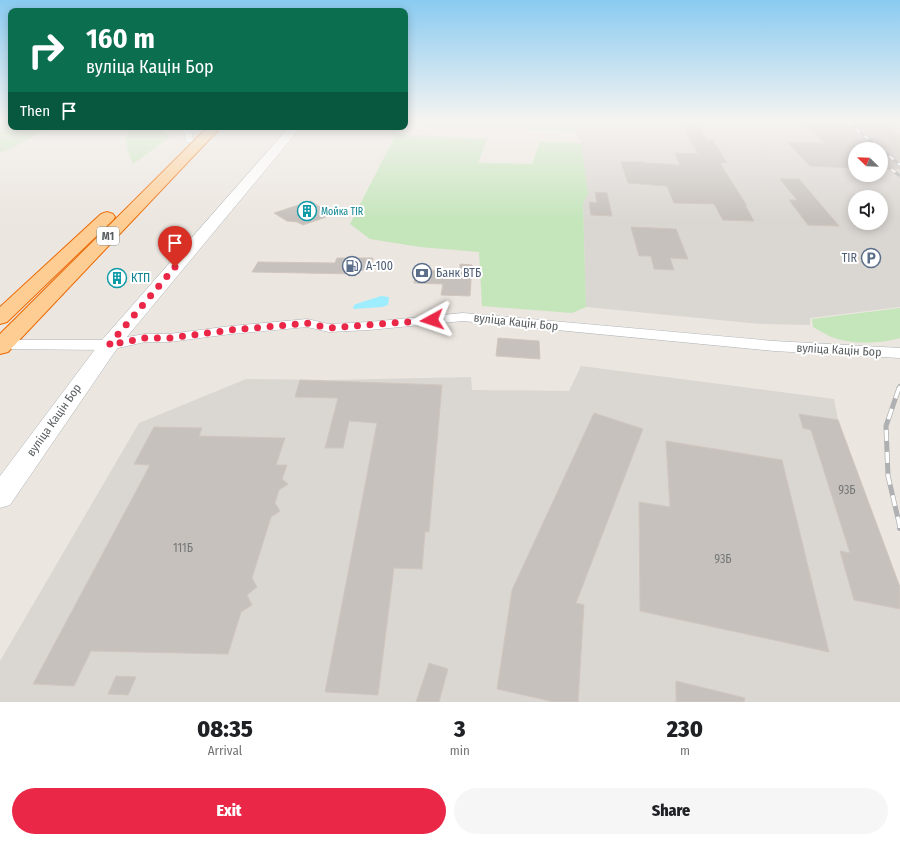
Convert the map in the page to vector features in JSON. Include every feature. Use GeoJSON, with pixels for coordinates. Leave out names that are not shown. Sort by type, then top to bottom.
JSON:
{"type":"FeatureCollection","features":[{"type":"Feature","properties":{"kind":"highway","name":"М1"},"geometry":{"type":"LineString","coordinates":[[0,318],[165,155]]}},
{"type":"Feature","properties":{"kind":"highway","name":"М1"},"geometry":{"type":"LineString","coordinates":[[1,346],[188,155]]}},
{"type":"Feature","properties":{"kind":"main road","name":"вуліца Кацін Бор"},"geometry":{"type":"LineString","coordinates":[[0,497],[109,345],[271,155]]}},
{"type":"Feature","properties":{"kind":"street","name":"вуліца Кацін Бор"},"geometry":{"type":"LineString","coordinates":[[1,346],[109,345],[145,338],[169,338],[231,330],[307,323],[329,328],[464,317],[774,346],[900,353]]}},
{"type":"Feature","properties":{"kind":"shaded area"},"geometry":{"type":"Polygon","coordinates":[[[583,155],[848,155],[848,182],[888,182],[888,155],[900,155],[900,307],[810,318],[810,325],[760,324],[586,307],[583,203],[588,194],[583,155]]]}},
{"type":"Feature","properties":{"kind":"shaded area"},"geometry":{"type":"Polygon","coordinates":[[[581,366],[834,399],[838,420],[900,587],[900,702],[0,702],[0,661],[139,423],[246,379],[330,380],[471,377],[472,390],[569,391],[581,366]]]}},
{"type":"Feature","properties":{"kind":"green space"},"geometry":{"type":"Polygon","coordinates":[[[129,155],[146,155],[133,164],[129,155]]]}},
{"type":"Feature","properties":{"kind":"green space"},"geometry":{"type":"Polygon","coordinates":[[[385,155],[481,155],[478,163],[532,164],[535,155],[583,155],[588,194],[583,203],[586,307],[572,313],[482,306],[479,252],[420,247],[370,239],[350,224],[385,155]]]}},
{"type":"Feature","properties":{"kind":"green space"},"geometry":{"type":"Polygon","coordinates":[[[900,308],[900,338],[892,340],[864,343],[846,341],[829,336],[813,327],[812,319],[900,308]]]}},
{"type":"Feature","properties":{"kind":"water"},"geometry":{"type":"Polygon","coordinates":[[[381,296],[389,297],[388,305],[382,307],[353,309],[354,305],[356,304],[381,296]]]}},
{"type":"Feature","properties":{"kind":"building"},"geometry":{"type":"Polygon","coordinates":[[[676,155],[722,155],[727,163],[720,163],[747,206],[745,205],[754,221],[723,220],[714,204],[674,203],[667,186],[628,183],[621,162],[680,165],[676,155]]]}},
{"type":"Feature","properties":{"kind":"building"},"geometry":{"type":"Polygon","coordinates":[[[799,155],[848,155],[848,168],[810,166],[799,155]]]}},
{"type":"Feature","properties":{"kind":"building"},"geometry":{"type":"Polygon","coordinates":[[[888,155],[900,155],[900,169],[888,169],[888,155]]]}},
{"type":"Feature","properties":{"kind":"building"},"geometry":{"type":"Polygon","coordinates":[[[780,179],[799,179],[839,226],[808,225],[789,200],[797,200],[780,179]]]}},
{"type":"Feature","properties":{"kind":"building"},"geometry":{"type":"Polygon","coordinates":[[[595,192],[607,193],[612,216],[591,215],[589,202],[597,203],[595,192]]]}},
{"type":"Feature","properties":{"kind":"building","name":"Мойка TIR"},"geometry":{"type":"Polygon","coordinates":[[[311,201],[332,215],[303,225],[297,222],[287,221],[274,213],[311,201]]]}},
{"type":"Feature","properties":{"kind":"building"},"geometry":{"type":"Polygon","coordinates":[[[631,227],[676,229],[688,259],[670,258],[674,270],[654,269],[651,256],[639,256],[631,227]]]}},
{"type":"Feature","properties":{"kind":"building"},"geometry":{"type":"Polygon","coordinates":[[[337,258],[373,258],[370,270],[356,270],[355,274],[252,272],[258,262],[335,263],[337,258]]]}},
{"type":"Feature","properties":{"kind":"building"},"geometry":{"type":"Polygon","coordinates":[[[460,264],[472,265],[470,296],[441,295],[443,284],[414,283],[416,270],[460,271],[460,264]]]}},
{"type":"Feature","properties":{"kind":"building"},"geometry":{"type":"Polygon","coordinates":[[[498,338],[539,341],[540,359],[496,356],[498,338]]]}},
{"type":"Feature","properties":{"kind":"building"},"geometry":{"type":"Polygon","coordinates":[[[300,380],[442,385],[429,532],[425,532],[422,569],[394,568],[378,695],[325,692],[377,423],[349,421],[343,448],[325,448],[338,398],[295,397],[300,380]]]}},
{"type":"Feature","properties":{"kind":"building"},"geometry":{"type":"Polygon","coordinates":[[[594,413],[643,429],[576,603],[584,605],[578,702],[554,702],[497,689],[512,590],[594,413]]]}},
{"type":"Feature","properties":{"kind":"building"},"geometry":{"type":"Polygon","coordinates":[[[799,414],[838,420],[900,587],[900,609],[854,600],[840,551],[850,553],[811,430],[803,428],[799,414]]]}},
{"type":"Feature","properties":{"kind":"building"},"geometry":{"type":"Polygon","coordinates":[[[154,427],[202,428],[199,436],[285,438],[276,465],[287,465],[282,479],[288,484],[279,490],[275,503],[280,511],[271,517],[252,578],[257,587],[247,595],[252,605],[241,612],[228,654],[91,651],[74,686],[33,684],[150,465],[134,464],[154,427]]]}},
{"type":"Feature","properties":{"kind":"building"},"geometry":{"type":"Polygon","coordinates":[[[666,441],[782,460],[829,652],[640,611],[639,502],[670,507],[666,441]]]}},
{"type":"Feature","properties":{"kind":"building"},"geometry":{"type":"Polygon","coordinates":[[[429,663],[448,669],[439,702],[416,702],[429,663]]]}},
{"type":"Feature","properties":{"kind":"building"},"geometry":{"type":"Polygon","coordinates":[[[116,676],[136,677],[128,695],[108,694],[116,676]]]}},
{"type":"Feature","properties":{"kind":"building"},"geometry":{"type":"Polygon","coordinates":[[[676,681],[745,698],[744,702],[676,702],[676,681]]]}},
{"type":"Feature","properties":{"kind":"railway"},"geometry":{"type":"LineString","coordinates":[[888,155],[900,165]]}},
{"type":"Feature","properties":{"kind":"railway"},"geometry":{"type":"LineString","coordinates":[[891,169],[900,176]]}},
{"type":"Feature","properties":{"kind":"railway"},"geometry":{"type":"LineString","coordinates":[[899,388],[886,426],[888,476],[900,527]]}},
{"type":"Feature","properties":{"kind":"place","name":"Мойка TIR"},"geometry":{"type":"Point","coordinates":[307,211]}},
{"type":"Feature","properties":{"kind":"place","name":"TIR"},"geometry":{"type":"Point","coordinates":[871,258]}},
{"type":"Feature","properties":{"kind":"place","name":"А-100"},"geometry":{"type":"Point","coordinates":[352,266]}},
{"type":"Feature","properties":{"kind":"place","name":"Банк ВТБ"},"geometry":{"type":"Point","coordinates":[422,273]}},
{"type":"Feature","properties":{"kind":"place","name":"КТП"},"geometry":{"type":"Point","coordinates":[117,278]}},
{"type":"Feature","properties":{"kind":"route"},"geometry":{"type":"LineString","coordinates":[[175,267],[109,345],[145,338],[169,338],[231,330],[307,323],[329,328],[432,320]]}}]}
